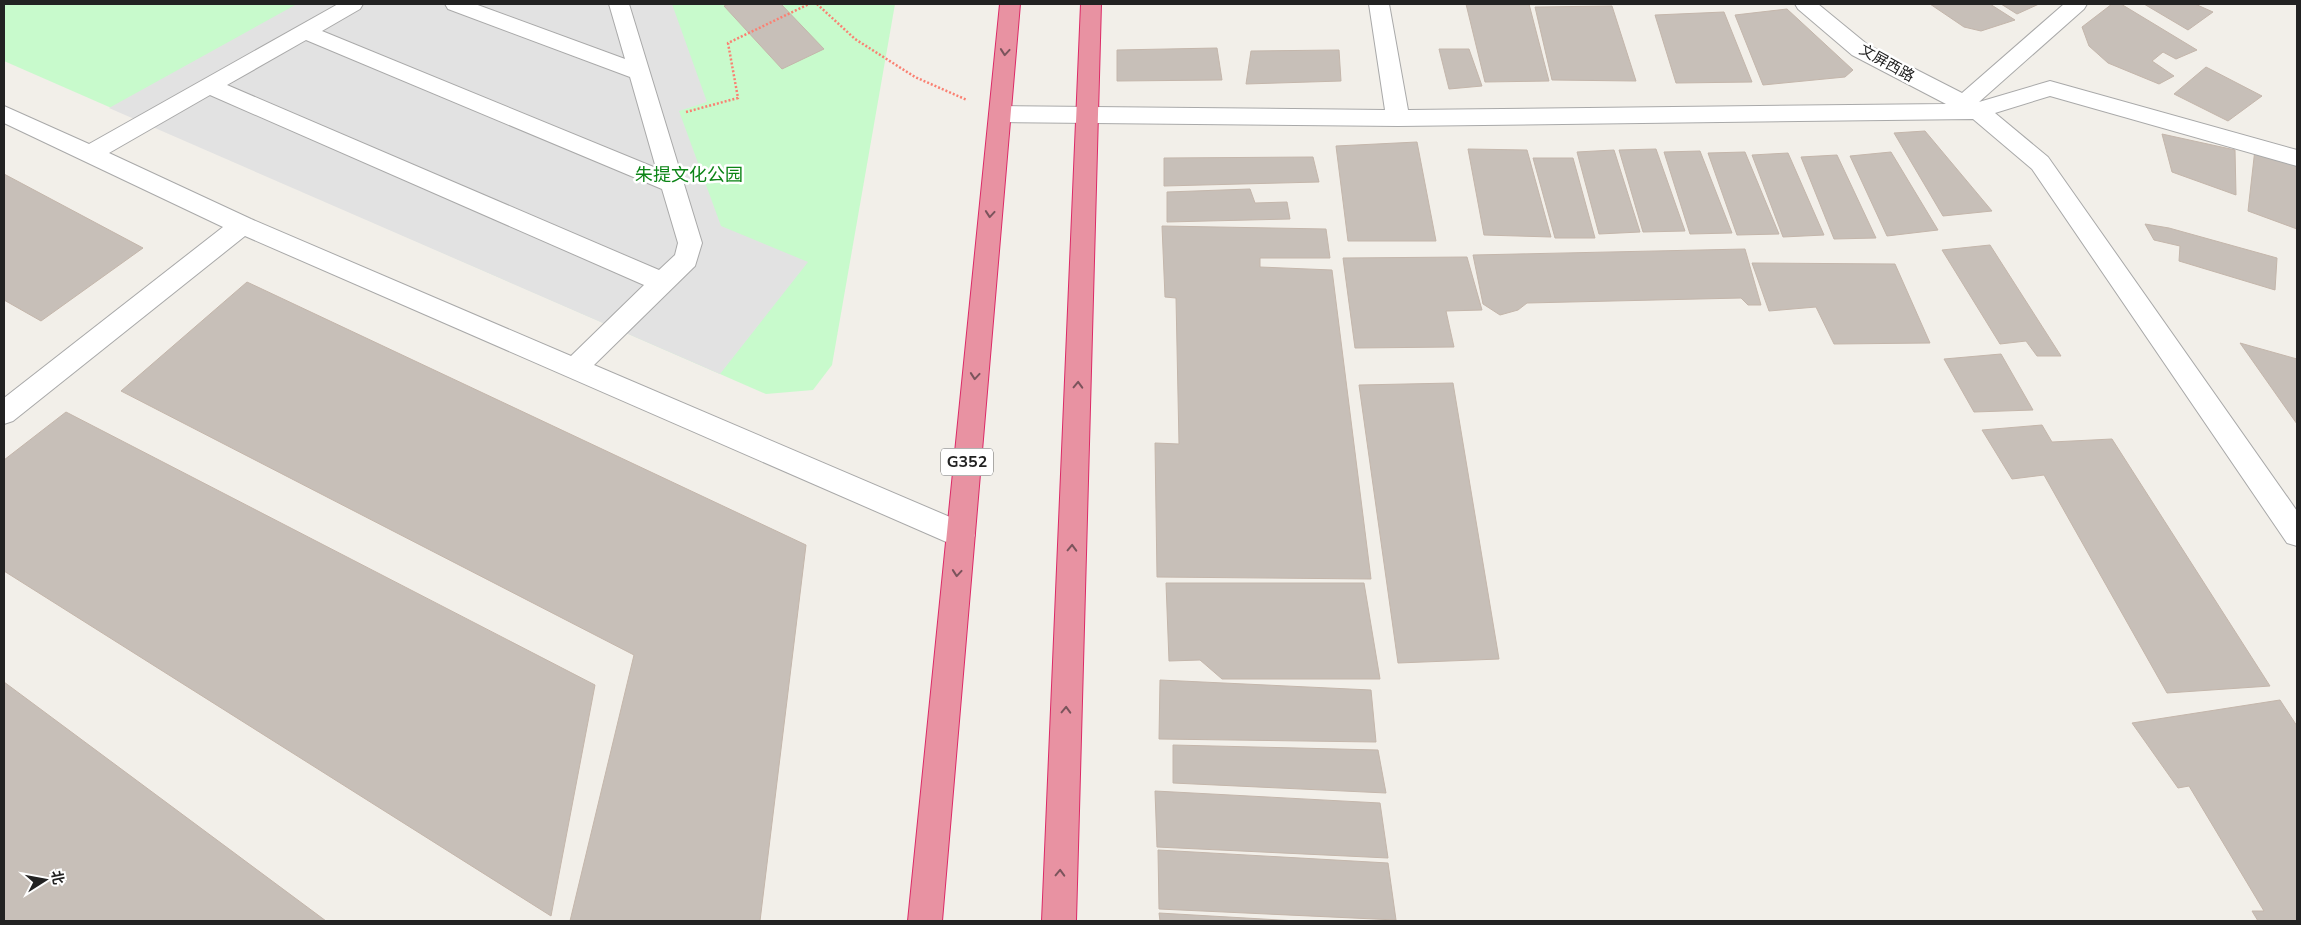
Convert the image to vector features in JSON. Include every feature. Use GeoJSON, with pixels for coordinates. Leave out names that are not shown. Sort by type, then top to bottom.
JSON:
{"type":"FeatureCollection","features":[{"type":"Feature","properties":{"kind":"highway","name":"G352"},"geometry":{"type":"LineString","coordinates":[[925,921],[1010,4]]}},
{"type":"Feature","properties":{"kind":"highway"},"geometry":{"type":"LineString","coordinates":[[1059,921],[1091,4]]}},
{"type":"Feature","properties":{"kind":"street"},"geometry":{"type":"LineString","coordinates":[[90,154],[353,4]]}},
{"type":"Feature","properties":{"kind":"street"},"geometry":{"type":"LineString","coordinates":[[456,4],[640,73]]}},
{"type":"Feature","properties":{"kind":"street"},"geometry":{"type":"LineString","coordinates":[[575,368],[686,259],[690,243],[619,4]]}},
{"type":"Feature","properties":{"kind":"street"},"geometry":{"type":"LineString","coordinates":[[1379,4],[1398,118]]}},
{"type":"Feature","properties":{"kind":"street","name":"文屏西路"},"geometry":{"type":"LineString","coordinates":[[1804,4],[1860,50],[1970,107],[2040,163],[2297,534]]}},
{"type":"Feature","properties":{"kind":"street"},"geometry":{"type":"LineString","coordinates":[[1970,107],[2077,4]]}},
{"type":"Feature","properties":{"kind":"street"},"geometry":{"type":"LineString","coordinates":[[305,32],[672,184]]}},
{"type":"Feature","properties":{"kind":"street"},"geometry":{"type":"LineString","coordinates":[[209,86],[662,282]]}},
{"type":"Feature","properties":{"kind":"street"},"geometry":{"type":"LineString","coordinates":[[1000,114],[1398,118],[1970,107],[2050,88],[2297,158]]}},
{"type":"Feature","properties":{"kind":"street"},"geometry":{"type":"LineString","coordinates":[[4,114],[242,225],[961,535]]}},
{"type":"Feature","properties":{"kind":"street"},"geometry":{"type":"LineString","coordinates":[[4,413],[242,225]]}},
{"type":"Feature","properties":{"kind":"path"},"geometry":{"type":"LineString","coordinates":[[654,121],[738,98],[728,43],[809,4]]}},
{"type":"Feature","properties":{"kind":"path"},"geometry":{"type":"LineString","coordinates":[[817,4],[855,39],[915,77],[1000,114]]}},
{"type":"Feature","properties":{"kind":"green space","name":"朱提文化公园"},"geometry":{"type":"Polygon","coordinates":[[[4,4],[895,4],[832,365],[813,390],[766,394],[720,374],[4,61],[4,4]]]}},
{"type":"Feature","properties":{"kind":"shaded area","name":"朱提文化公园"},"geometry":{"type":"Polygon","coordinates":[[[297,4],[672,4],[707,102],[679,111],[721,226],[808,262],[720,374],[109,108],[297,4]]]}},
{"type":"Feature","properties":{"kind":"building"},"geometry":{"type":"Polygon","coordinates":[[[730,4],[781,4],[824,49],[782,69],[724,6],[730,4]]]}},
{"type":"Feature","properties":{"kind":"building"},"geometry":{"type":"Polygon","coordinates":[[[1466,4],[1529,4],[1549,81],[1485,82],[1466,4]]]}},
{"type":"Feature","properties":{"kind":"building"},"geometry":{"type":"Polygon","coordinates":[[[1930,4],[1990,4],[2015,20],[1981,31],[1964,27],[1930,4]]]}},
{"type":"Feature","properties":{"kind":"building"},"geometry":{"type":"Polygon","coordinates":[[[2001,4],[2039,4],[2017,14],[2001,4]]]}},
{"type":"Feature","properties":{"kind":"building"},"geometry":{"type":"Polygon","coordinates":[[[2112,4],[2121,4],[2197,50],[2176,59],[2163,52],[2152,61],[2174,76],[2159,84],[2108,63],[2089,46],[2082,27],[2112,4]]]}},
{"type":"Feature","properties":{"kind":"building"},"geometry":{"type":"Polygon","coordinates":[[[2144,4],[2195,4],[2213,12],[2188,30],[2144,4]]]}},
{"type":"Feature","properties":{"kind":"building"},"geometry":{"type":"Polygon","coordinates":[[[1612,6],[1636,81],[1552,80],[1535,7],[1612,6]]]}},
{"type":"Feature","properties":{"kind":"building"},"geometry":{"type":"Polygon","coordinates":[[[1787,9],[1853,70],[1845,77],[1763,85],[1735,15],[1787,9]]]}},
{"type":"Feature","properties":{"kind":"building"},"geometry":{"type":"Polygon","coordinates":[[[1724,12],[1752,82],[1676,83],[1655,15],[1724,12]]]}},
{"type":"Feature","properties":{"kind":"building"},"geometry":{"type":"Polygon","coordinates":[[[1217,48],[1222,80],[1117,81],[1117,50],[1217,48]]]}},
{"type":"Feature","properties":{"kind":"building"},"geometry":{"type":"Polygon","coordinates":[[[1439,49],[1469,49],[1482,86],[1449,89],[1439,49]]]}},
{"type":"Feature","properties":{"kind":"building"},"geometry":{"type":"Polygon","coordinates":[[[1339,50],[1341,81],[1246,84],[1251,51],[1339,50]]]}},
{"type":"Feature","properties":{"kind":"building"},"geometry":{"type":"Polygon","coordinates":[[[2206,67],[2262,96],[2228,121],[2174,94],[2206,67]]]}},
{"type":"Feature","properties":{"kind":"building"},"geometry":{"type":"Polygon","coordinates":[[[1925,131],[1992,211],[1943,216],[1894,133],[1925,131]]]}},
{"type":"Feature","properties":{"kind":"building"},"geometry":{"type":"Polygon","coordinates":[[[2162,134],[2235,150],[2236,195],[2172,172],[2162,134]]]}},
{"type":"Feature","properties":{"kind":"building"},"geometry":{"type":"Polygon","coordinates":[[[1417,142],[1436,241],[1348,241],[1336,146],[1417,142]]]}},
{"type":"Feature","properties":{"kind":"building"},"geometry":{"type":"Polygon","coordinates":[[[1468,149],[1527,150],[1551,237],[1484,235],[1468,149]]]}},
{"type":"Feature","properties":{"kind":"building"},"geometry":{"type":"Polygon","coordinates":[[[1656,149],[1685,231],[1643,232],[1619,150],[1656,149]]]}},
{"type":"Feature","properties":{"kind":"building"},"geometry":{"type":"Polygon","coordinates":[[[2255,149],[2297,163],[2297,229],[2248,211],[2255,149]]]}},
{"type":"Feature","properties":{"kind":"building"},"geometry":{"type":"Polygon","coordinates":[[[1614,150],[1640,232],[1599,234],[1577,152],[1614,150]]]}},
{"type":"Feature","properties":{"kind":"building"},"geometry":{"type":"Polygon","coordinates":[[[1700,151],[1732,233],[1690,234],[1664,152],[1700,151]]]}},
{"type":"Feature","properties":{"kind":"building"},"geometry":{"type":"Polygon","coordinates":[[[1745,152],[1779,234],[1737,235],[1708,153],[1745,152]]]}},
{"type":"Feature","properties":{"kind":"building"},"geometry":{"type":"Polygon","coordinates":[[[1891,152],[1938,230],[1887,236],[1850,156],[1891,152]]]}},
{"type":"Feature","properties":{"kind":"building"},"geometry":{"type":"Polygon","coordinates":[[[1788,153],[1824,235],[1783,237],[1752,155],[1788,153]]]}},
{"type":"Feature","properties":{"kind":"building"},"geometry":{"type":"Polygon","coordinates":[[[1837,155],[1876,238],[1834,239],[1801,157],[1837,155]]]}},
{"type":"Feature","properties":{"kind":"building"},"geometry":{"type":"Polygon","coordinates":[[[1313,157],[1319,182],[1164,186],[1164,158],[1313,157]]]}},
{"type":"Feature","properties":{"kind":"building"},"geometry":{"type":"Polygon","coordinates":[[[1533,158],[1573,158],[1595,238],[1555,238],[1533,158]]]}},
{"type":"Feature","properties":{"kind":"building"},"geometry":{"type":"Polygon","coordinates":[[[4,174],[143,248],[41,321],[4,300],[4,174]]]}},
{"type":"Feature","properties":{"kind":"building"},"geometry":{"type":"Polygon","coordinates":[[[1250,189],[1255,203],[1287,202],[1290,219],[1167,222],[1167,192],[1250,189]]]}},
{"type":"Feature","properties":{"kind":"building"},"geometry":{"type":"Polygon","coordinates":[[[2145,224],[2169,228],[2277,258],[2275,290],[2179,261],[2180,246],[2154,240],[2145,224]]]}},
{"type":"Feature","properties":{"kind":"building"},"geometry":{"type":"Polygon","coordinates":[[[1162,226],[1326,229],[1330,258],[1260,258],[1260,267],[1332,270],[1371,579],[1157,577],[1155,443],[1179,444],[1176,298],[1165,297],[1162,226]]]}},
{"type":"Feature","properties":{"kind":"building"},"geometry":{"type":"Polygon","coordinates":[[[1990,245],[2061,356],[2037,356],[2026,341],[2000,344],[1942,250],[1990,245]]]}},
{"type":"Feature","properties":{"kind":"building"},"geometry":{"type":"Polygon","coordinates":[[[1745,249],[1761,305],[1748,305],[1741,298],[1527,303],[1518,310],[1500,315],[1483,304],[1473,255],[1745,249]]]}},
{"type":"Feature","properties":{"kind":"building"},"geometry":{"type":"Polygon","coordinates":[[[1467,257],[1482,310],[1446,311],[1454,347],[1355,348],[1343,258],[1467,257]]]}},
{"type":"Feature","properties":{"kind":"building"},"geometry":{"type":"Polygon","coordinates":[[[1752,263],[1895,264],[1930,343],[1834,344],[1816,307],[1769,311],[1752,263]]]}},
{"type":"Feature","properties":{"kind":"building"},"geometry":{"type":"Polygon","coordinates":[[[247,282],[806,545],[760,921],[570,921],[634,655],[121,391],[247,282]]]}},
{"type":"Feature","properties":{"kind":"building"},"geometry":{"type":"Polygon","coordinates":[[[2240,343],[2297,359],[2297,424],[2240,343]]]}},
{"type":"Feature","properties":{"kind":"building"},"geometry":{"type":"Polygon","coordinates":[[[2001,354],[2033,410],[1974,412],[1944,359],[2001,354]]]}},
{"type":"Feature","properties":{"kind":"building"},"geometry":{"type":"Polygon","coordinates":[[[1453,383],[1499,659],[1398,663],[1359,385],[1453,383]]]}},
{"type":"Feature","properties":{"kind":"building"},"geometry":{"type":"Polygon","coordinates":[[[66,412],[595,685],[551,916],[4,571],[4,460],[66,412]]]}},
{"type":"Feature","properties":{"kind":"building"},"geometry":{"type":"Polygon","coordinates":[[[2042,425],[2052,442],[2112,439],[2270,686],[2167,693],[2044,475],[2012,479],[1982,430],[2042,425]]]}},
{"type":"Feature","properties":{"kind":"building"},"geometry":{"type":"Polygon","coordinates":[[[1166,583],[1364,583],[1380,679],[1222,679],[1200,660],[1169,661],[1166,583]]]}},
{"type":"Feature","properties":{"kind":"building"},"geometry":{"type":"Polygon","coordinates":[[[1160,680],[1371,690],[1376,742],[1159,739],[1160,680]]]}},
{"type":"Feature","properties":{"kind":"building"},"geometry":{"type":"Polygon","coordinates":[[[4,682],[326,921],[4,921],[4,682]]]}},
{"type":"Feature","properties":{"kind":"building"},"geometry":{"type":"Polygon","coordinates":[[[2280,700],[2297,726],[2297,921],[2258,921],[2252,911],[2264,911],[2189,786],[2178,788],[2132,723],[2280,700]]]}},
{"type":"Feature","properties":{"kind":"building"},"geometry":{"type":"Polygon","coordinates":[[[1173,745],[1378,750],[1386,793],[1173,783],[1173,745]]]}},
{"type":"Feature","properties":{"kind":"building"},"geometry":{"type":"Polygon","coordinates":[[[1155,791],[1380,803],[1388,858],[1157,847],[1155,791]]]}},
{"type":"Feature","properties":{"kind":"building"},"geometry":{"type":"Polygon","coordinates":[[[1158,850],[1388,863],[1396,920],[1159,909],[1158,850]]]}},
{"type":"Feature","properties":{"kind":"building"},"geometry":{"type":"Polygon","coordinates":[[[1159,913],[1297,921],[1160,921],[1159,913]]]}}]}
